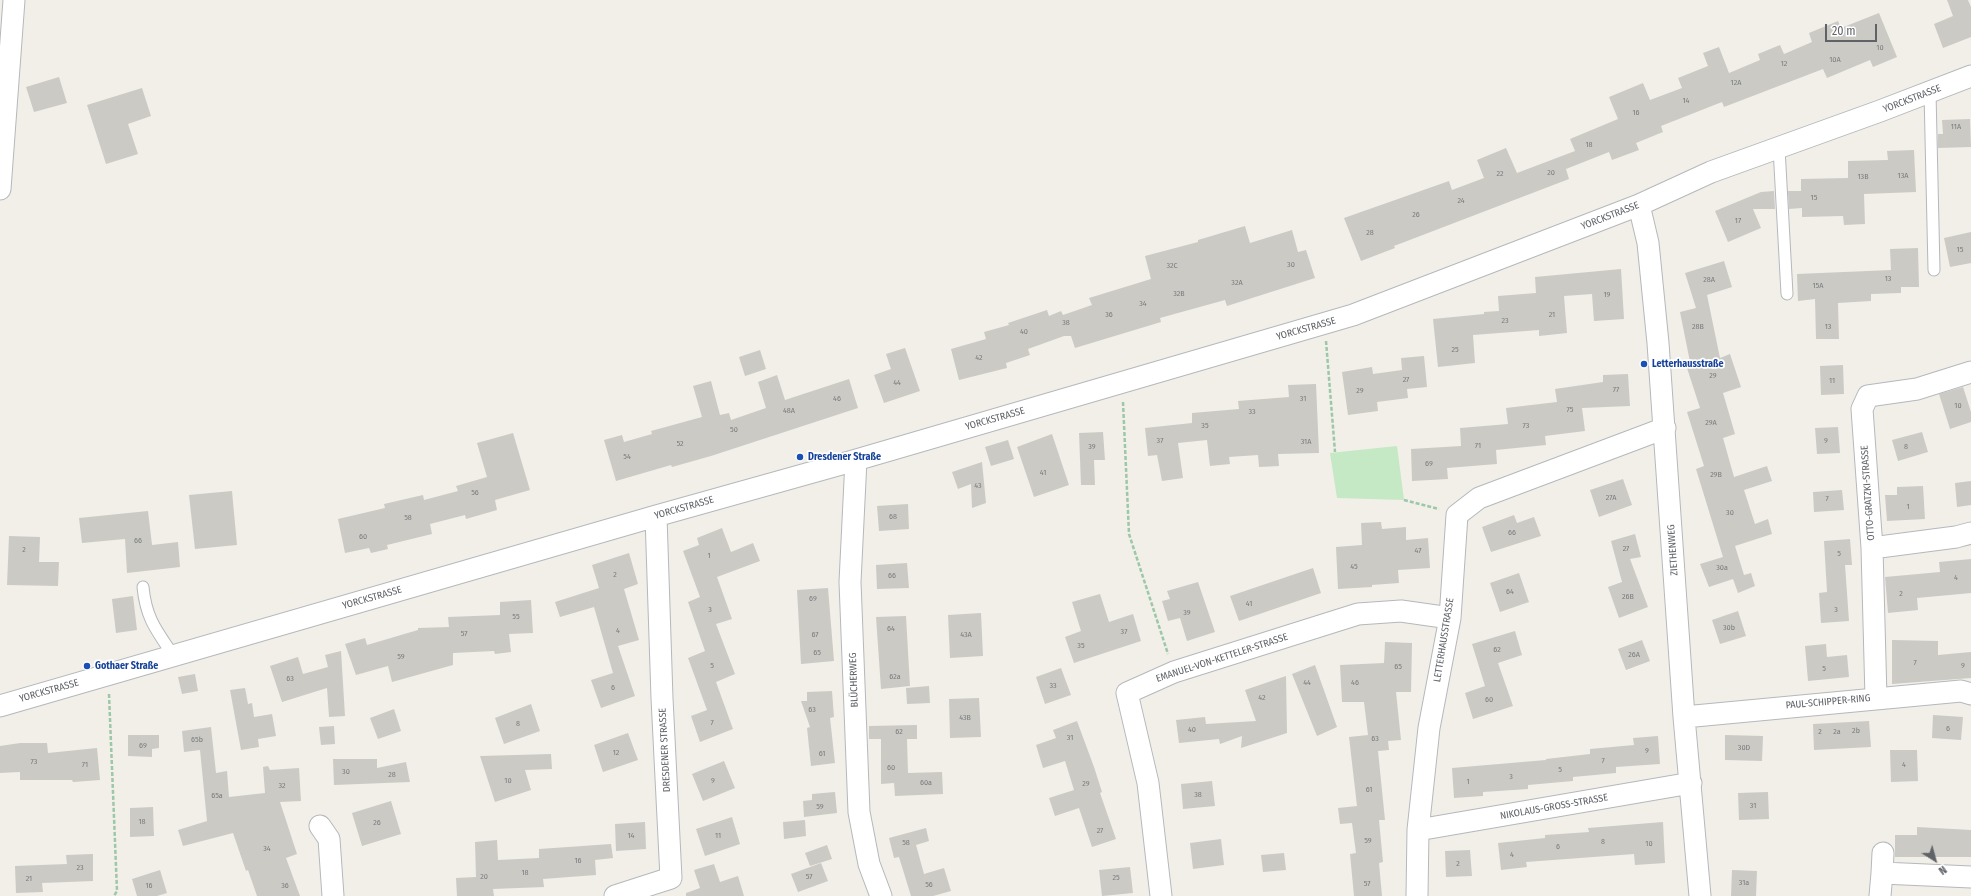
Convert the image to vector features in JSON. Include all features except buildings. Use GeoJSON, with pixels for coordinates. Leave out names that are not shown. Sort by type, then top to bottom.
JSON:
{"type":"FeatureCollection","features":[{"type":"Feature","properties":{"kind":"street"},"geometry":{"type":"LineString","coordinates":[[0,189],[14,0]]}},
{"type":"Feature","properties":{"kind":"street","name":"YORCKSTRASSE"},"geometry":{"type":"LineString","coordinates":[[0,706],[656,516],[856,460],[1122,381],[1325,324],[1353,315],[1639,205],[1711,172],[1971,76]]}},
{"type":"Feature","properties":{"kind":"street","name":"ZIETHENWEG"},"geometry":{"type":"LineString","coordinates":[[1639,205],[1648,243],[1666,428],[1684,717],[1700,896]]}},
{"type":"Feature","properties":{"kind":"street","name":"OTTO-GRATZKI-STRASSE"},"geometry":{"type":"LineString","coordinates":[[1876,698],[1872,548],[1862,409],[1868,396],[1917,389],[1971,372]]}},
{"type":"Feature","properties":{"kind":"street"},"geometry":{"type":"LineString","coordinates":[[1457,515],[1479,498],[1666,428]]}},
{"type":"Feature","properties":{"kind":"street","name":"BLÜCHERWEG"},"geometry":{"type":"LineString","coordinates":[[856,460],[850,582],[859,812],[869,864],[881,896]]}},
{"type":"Feature","properties":{"kind":"street","name":"LETTERHAUSSTRASSE"},"geometry":{"type":"LineString","coordinates":[[1417,896],[1418,830],[1429,728],[1450,618],[1457,515]]}},
{"type":"Feature","properties":{"kind":"street","name":"DRESDENER STRASSE"},"geometry":{"type":"LineString","coordinates":[[615,896],[671,878],[662,691],[656,516]]}},
{"type":"Feature","properties":{"kind":"street"},"geometry":{"type":"LineString","coordinates":[[1872,548],[1956,537],[1971,532]]}},
{"type":"Feature","properties":{"kind":"street","name":"EMANUEL-VON-KETTELER-STRASSE"},"geometry":{"type":"LineString","coordinates":[[1160,896],[1148,783],[1127,692],[1174,672],[1358,614],[1401,611],[1450,618]]}},
{"type":"Feature","properties":{"kind":"street","name":"PAUL-SCHIPPER-RING"},"geometry":{"type":"LineString","coordinates":[[1684,717],[1961,691],[1971,694]]}},
{"type":"Feature","properties":{"kind":"street","name":"NIKOLAUS-GROSS-STRASSE"},"geometry":{"type":"LineString","coordinates":[[1418,830],[1691,784]]}},
{"type":"Feature","properties":{"kind":"street"},"geometry":{"type":"LineString","coordinates":[[320,826],[329,839],[333,896]]}},
{"type":"Feature","properties":{"kind":"street"},"geometry":{"type":"LineString","coordinates":[[1880,896],[1883,853]]}},
{"type":"Feature","properties":{"kind":"street"},"geometry":{"type":"LineString","coordinates":[[1882,873],[1971,877]]}},
{"type":"Feature","properties":{"kind":"lane"},"geometry":{"type":"LineString","coordinates":[[1930,92],[1934,270]]}},
{"type":"Feature","properties":{"kind":"lane"},"geometry":{"type":"LineString","coordinates":[[1779,148],[1787,294]]}},
{"type":"Feature","properties":{"kind":"lane"},"geometry":{"type":"LineString","coordinates":[[143,587],[145,606],[150,622],[173,655]]}},
{"type":"Feature","properties":{"kind":"path"},"geometry":{"type":"LineString","coordinates":[[1325,324],[1335,452]]}},
{"type":"Feature","properties":{"kind":"path"},"geometry":{"type":"LineString","coordinates":[[1122,381],[1129,534],[1174,672]]}},
{"type":"Feature","properties":{"kind":"path"},"geometry":{"type":"LineString","coordinates":[[1404,500],[1457,515]]}},
{"type":"Feature","properties":{"kind":"path"},"geometry":{"type":"LineString","coordinates":[[108,674],[116,891],[114,896]]}},
{"type":"Feature","properties":{"kind":"green space"},"geometry":{"type":"Polygon","coordinates":[[[1397,446],[1404,500],[1337,498],[1330,453],[1397,446]]]}},
{"type":"Feature","properties":{"kind":"place","name":"Letterhausstraße"},"geometry":{"type":"Point","coordinates":[1644,364]}},
{"type":"Feature","properties":{"kind":"place","name":"Dresdener Straße"},"geometry":{"type":"Point","coordinates":[800,457]}},
{"type":"Feature","properties":{"kind":"place","name":"Gothaer Straße"},"geometry":{"type":"Point","coordinates":[87,666]}}]}
